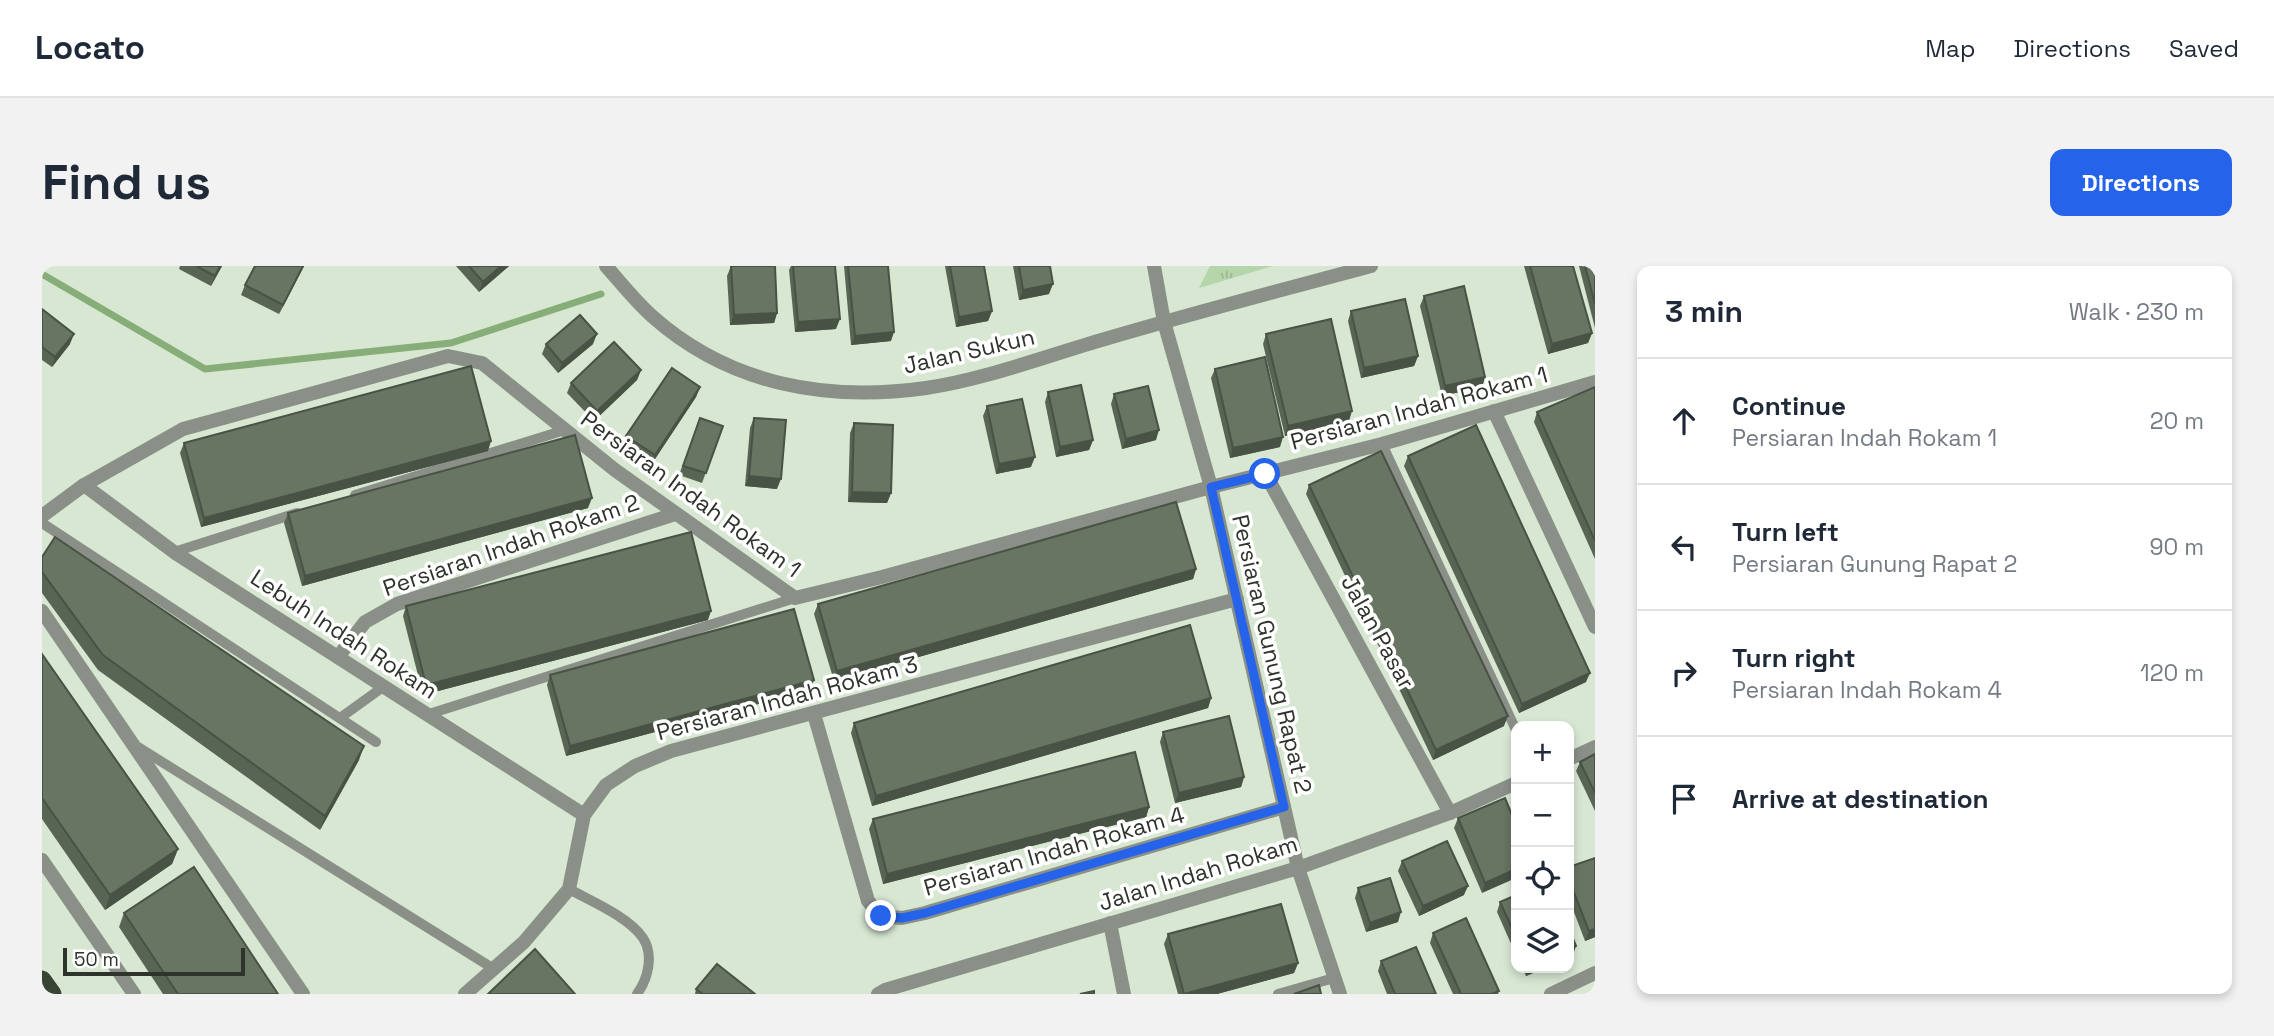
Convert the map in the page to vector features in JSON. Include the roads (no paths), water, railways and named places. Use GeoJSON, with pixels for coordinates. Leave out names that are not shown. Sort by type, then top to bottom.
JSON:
{"type":"FeatureCollection","features":[{"type":"Feature","properties":{"kind":"highway"},"geometry":{"type":"LineString","coordinates":[[42,980],[52,994]]}},
{"type":"Feature","properties":{"kind":"street","name":"Jalan Sukun"},"geometry":{"type":"LineString","coordinates":[[606,266],[653,316],[702,353],[752,375],[811,390],[870,394],[928,388],[983,375],[1371,266]]}},
{"type":"Feature","properties":{"kind":"street","name":"Persiaran Gunung Rapat 2"},"geometry":{"type":"LineString","coordinates":[[1154,266],[1164,322],[1211,487],[1298,869],[1340,994]]}},
{"type":"Feature","properties":{"kind":"street","name":"Persiaran Indah Rokam 1"},"geometry":{"type":"LineString","coordinates":[[42,516],[84,485],[183,429],[448,356],[482,363],[675,514],[795,598],[1382,444],[1595,382]]}},
{"type":"Feature","properties":{"kind":"street"},"geometry":{"type":"LineString","coordinates":[[1494,411],[1595,627]]}},
{"type":"Feature","properties":{"kind":"street","name":"Jalan Pasar"},"geometry":{"type":"LineString","coordinates":[[1265,474],[1450,813]]}},
{"type":"Feature","properties":{"kind":"street","name":"Lebuh Indah Rokam"},"geometry":{"type":"LineString","coordinates":[[84,485],[174,552],[584,815]]}},
{"type":"Feature","properties":{"kind":"street","name":"Persiaran Indah Rokam 2"},"geometry":{"type":"LineString","coordinates":[[338,657],[365,622],[397,604],[675,514]]}},
{"type":"Feature","properties":{"kind":"street","name":"Persiaran Indah Rokam 3"},"geometry":{"type":"LineString","coordinates":[[465,994],[524,942],[569,889],[584,815],[606,785],[635,766],[671,751],[1237,599]]}},
{"type":"Feature","properties":{"kind":"street"},"geometry":{"type":"LineString","coordinates":[[42,611],[303,994]]}},
{"type":"Feature","properties":{"kind":"street","name":"Persiaran Indah Rokam 4"},"geometry":{"type":"LineString","coordinates":[[814,714],[868,901],[881,916],[902,918],[925,913],[1284,807]]}},
{"type":"Feature","properties":{"kind":"street"},"geometry":{"type":"LineString","coordinates":[[1574,757],[1595,747]]}},
{"type":"Feature","properties":{"kind":"street","name":"Jalan Indah Rokam"},"geometry":{"type":"LineString","coordinates":[[882,992],[1298,869],[1450,813],[1514,784]]}},
{"type":"Feature","properties":{"kind":"street"},"geometry":{"type":"LineString","coordinates":[[42,860],[134,994]]}},
{"type":"Feature","properties":{"kind":"street"},"geometry":{"type":"LineString","coordinates":[[1111,923],[1124,994]]}},
{"type":"Feature","properties":{"kind":"street"},"geometry":{"type":"LineString","coordinates":[[1551,994],[1595,974]]}},
{"type":"Feature","properties":{"kind":"lane"},"geometry":{"type":"LineString","coordinates":[[344,499],[565,430]]}},
{"type":"Feature","properties":{"kind":"lane"},"geometry":{"type":"LineString","coordinates":[[1382,444],[1512,721]]}},
{"type":"Feature","properties":{"kind":"lane"},"geometry":{"type":"LineString","coordinates":[[174,552],[304,511]]}},
{"type":"Feature","properties":{"kind":"lane"},"geometry":{"type":"LineString","coordinates":[[42,523],[376,742]]}},
{"type":"Feature","properties":{"kind":"lane"},"geometry":{"type":"LineString","coordinates":[[426,715],[795,598]]}},
{"type":"Feature","properties":{"kind":"lane"},"geometry":{"type":"LineString","coordinates":[[340,718],[383,687]]}},
{"type":"Feature","properties":{"kind":"lane"},"geometry":{"type":"LineString","coordinates":[[132,743],[494,969]]}},
{"type":"Feature","properties":{"kind":"lane"},"geometry":{"type":"LineString","coordinates":[[569,889],[627,922],[644,939],[649,960],[645,982],[637,994]]}},
{"type":"Feature","properties":{"kind":"lane"},"geometry":{"type":"LineString","coordinates":[[1278,994],[1334,978]]}},
{"type":"Feature","properties":{"kind":"waterway"},"geometry":{"type":"LineString","coordinates":[[42,274],[205,369],[451,343],[601,294]]}}]}
